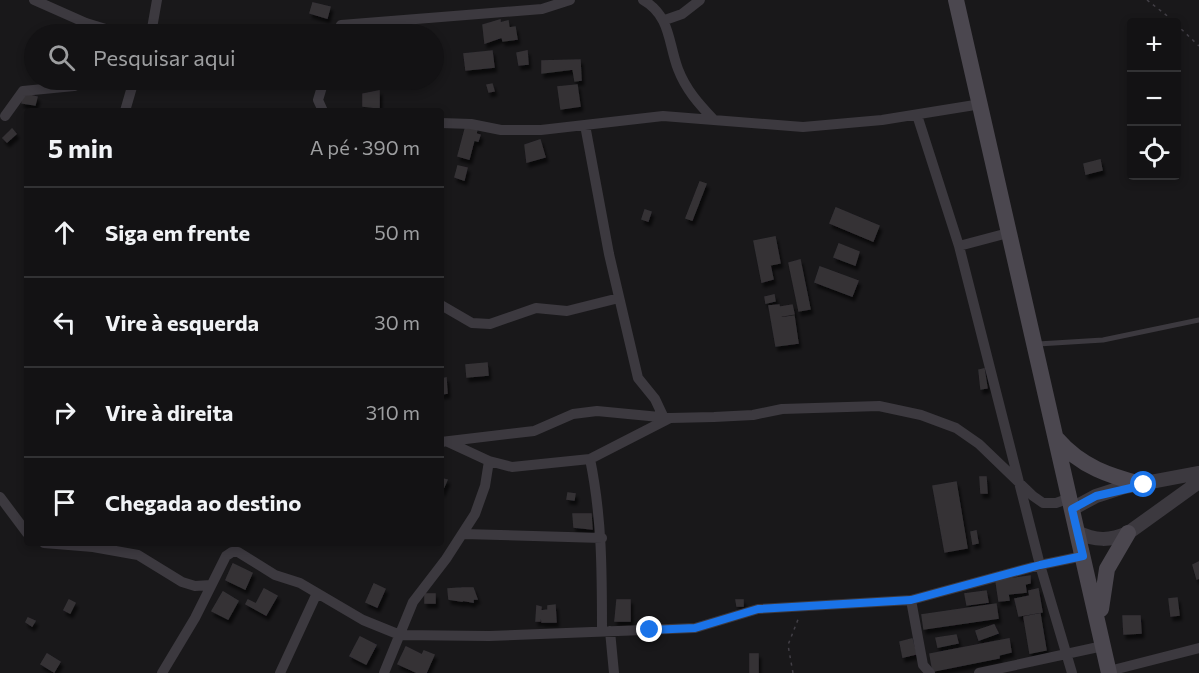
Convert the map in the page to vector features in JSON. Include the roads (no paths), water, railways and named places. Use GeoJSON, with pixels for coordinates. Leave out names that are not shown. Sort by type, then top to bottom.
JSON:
{"type":"FeatureCollection","features":[{"type":"Feature","properties":{"kind":"main road"},"geometry":{"type":"LineString","coordinates":[[956,0],[1109,672]]}},
{"type":"Feature","properties":{"kind":"main road"},"geometry":{"type":"LineString","coordinates":[[1057,439],[1072,456],[1083,463],[1106,474],[1144,485]]}},
{"type":"Feature","properties":{"kind":"main road"},"geometry":{"type":"LineString","coordinates":[[1102,639],[1102,586],[1107,569],[1128,532]]}},
{"type":"Feature","properties":{"kind":"street"},"geometry":{"type":"LineString","coordinates":[[34,0],[89,24]]}},
{"type":"Feature","properties":{"kind":"street"},"geometry":{"type":"LineString","coordinates":[[153,24],[157,0]]}},
{"type":"Feature","properties":{"kind":"street"},"geometry":{"type":"LineString","coordinates":[[365,24],[542,9],[570,0]]}},
{"type":"Feature","properties":{"kind":"street"},"geometry":{"type":"LineString","coordinates":[[644,0],[665,20],[678,69],[691,96],[713,119]]}},
{"type":"Feature","properties":{"kind":"street"},"geometry":{"type":"LineString","coordinates":[[665,20],[682,14],[700,0]]}},
{"type":"Feature","properties":{"kind":"street"},"geometry":{"type":"LineString","coordinates":[[5,116],[23,91],[33,90]]}},
{"type":"Feature","properties":{"kind":"street"},"geometry":{"type":"LineString","coordinates":[[125,108],[131,90]]}},
{"type":"Feature","properties":{"kind":"street"},"geometry":{"type":"LineString","coordinates":[[321,90],[318,100],[322,108]]}},
{"type":"Feature","properties":{"kind":"street"},"geometry":{"type":"LineString","coordinates":[[444,123],[471,124],[501,130],[566,129],[663,116],[803,127],[917,115],[981,104]]}},
{"type":"Feature","properties":{"kind":"street"},"geometry":{"type":"LineString","coordinates":[[917,115],[959,246],[1040,565],[1072,673]]}},
{"type":"Feature","properties":{"kind":"street"},"geometry":{"type":"LineString","coordinates":[[585,125],[619,298],[638,378],[667,417]]}},
{"type":"Feature","properties":{"kind":"street"},"geometry":{"type":"LineString","coordinates":[[959,246],[1008,233]]}},
{"type":"Feature","properties":{"kind":"street"},"geometry":{"type":"LineString","coordinates":[[444,307],[472,322],[490,324],[536,308],[567,311],[619,298]]}},
{"type":"Feature","properties":{"kind":"street"},"geometry":{"type":"LineString","coordinates":[[444,442],[534,431],[573,414],[597,411],[667,417],[753,415],[782,409],[879,406],[921,415],[956,428],[979,444],[1021,485],[1044,503],[1071,504],[1096,496],[1199,473]]}},
{"type":"Feature","properties":{"kind":"street"},"geometry":{"type":"LineString","coordinates":[[444,442],[489,462],[512,467],[590,459],[667,417]]}},
{"type":"Feature","properties":{"kind":"street"},"geometry":{"type":"LineString","coordinates":[[590,459],[598,500],[606,631],[614,673]]}},
{"type":"Feature","properties":{"kind":"street"},"geometry":{"type":"LineString","coordinates":[[384,673],[413,602],[463,534],[480,504],[489,462]]}},
{"type":"Feature","properties":{"kind":"street"},"geometry":{"type":"LineString","coordinates":[[1077,532],[1089,538],[1103,539],[1128,532],[1199,482]]}},
{"type":"Feature","properties":{"kind":"street"},"geometry":{"type":"LineString","coordinates":[[0,497],[24,529]]}},
{"type":"Feature","properties":{"kind":"street"},"geometry":{"type":"LineString","coordinates":[[463,534],[602,538]]}},
{"type":"Feature","properties":{"kind":"street"},"geometry":{"type":"LineString","coordinates":[[81,546],[138,555],[182,582],[195,586],[211,585]]}},
{"type":"Feature","properties":{"kind":"street"},"geometry":{"type":"LineString","coordinates":[[162,673],[195,618],[226,556],[235,547],[238,552],[275,575],[300,583],[363,620],[400,635],[489,636],[695,628],[758,609],[911,600],[1040,565],[1083,556]]}},
{"type":"Feature","properties":{"kind":"street"},"geometry":{"type":"LineString","coordinates":[[280,673],[317,593]]}},
{"type":"Feature","properties":{"kind":"street"},"geometry":{"type":"LineString","coordinates":[[911,600],[923,665],[930,673]]}},
{"type":"Feature","properties":{"kind":"street"},"geometry":{"type":"LineString","coordinates":[[979,673],[1066,656],[1102,639]]}},
{"type":"Feature","properties":{"kind":"street"},"geometry":{"type":"LineString","coordinates":[[1109,672],[1199,648]]}},
{"type":"Feature","properties":{"kind":"lane"},"geometry":{"type":"LineString","coordinates":[[1034,344],[1103,340],[1199,320]]}}]}
